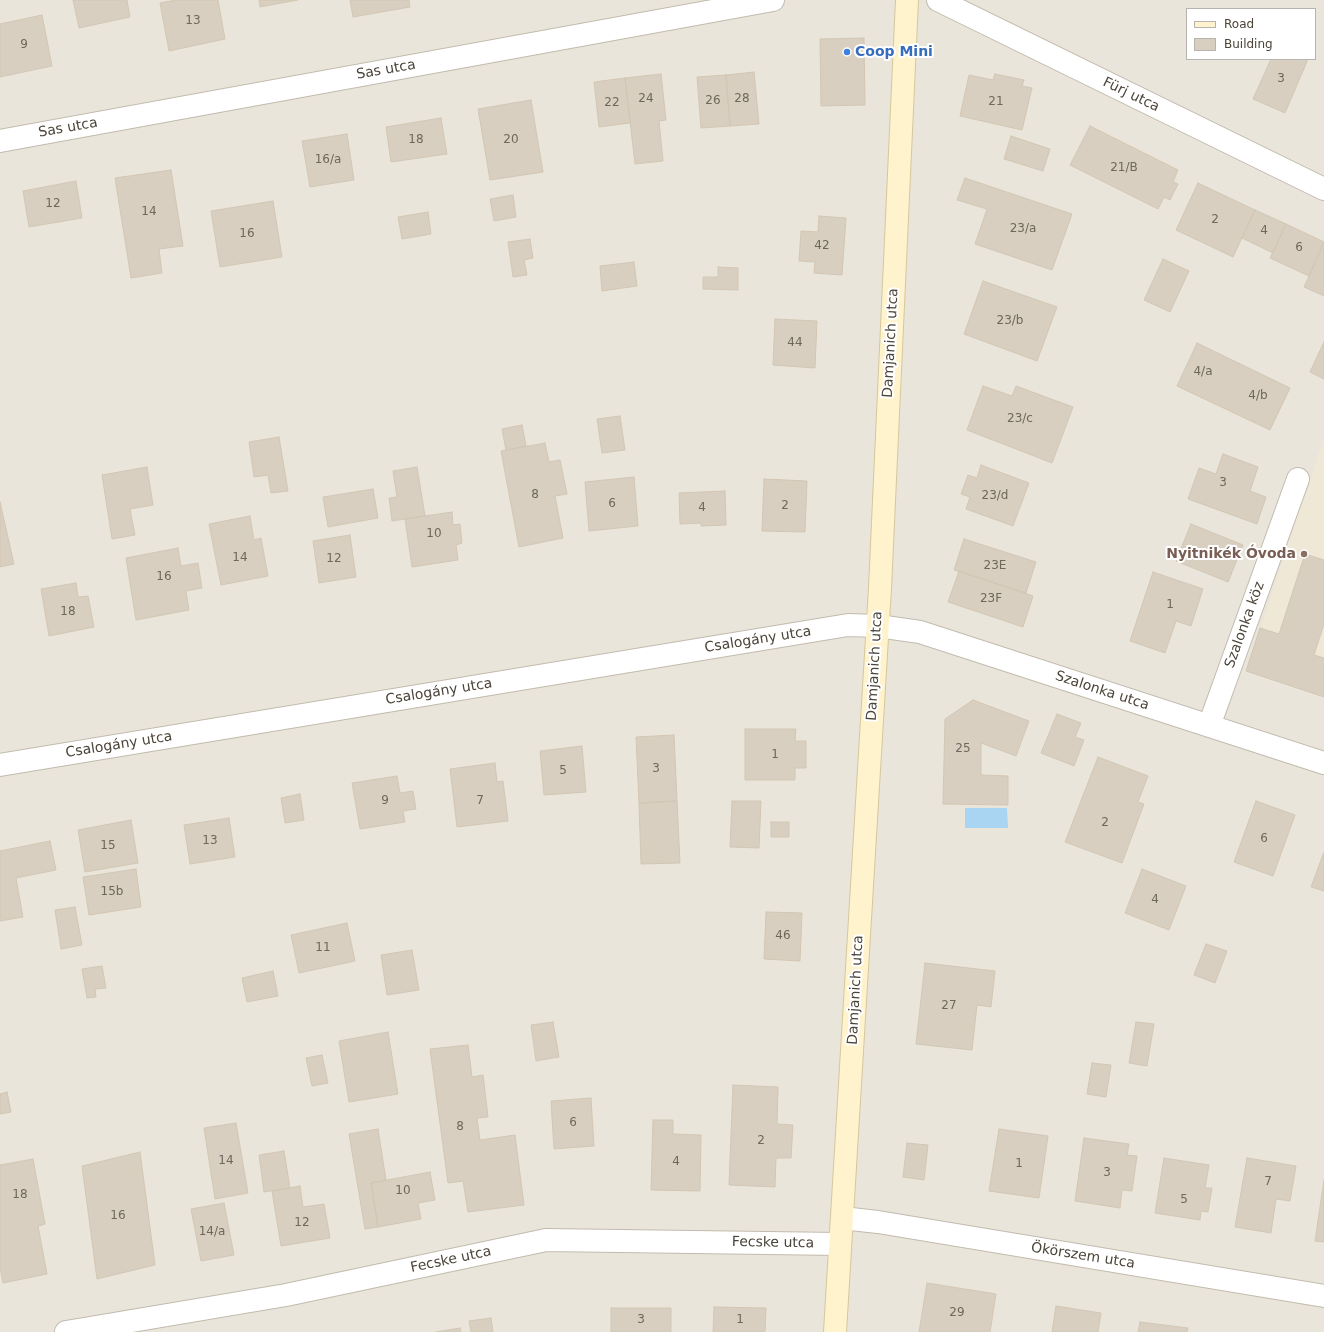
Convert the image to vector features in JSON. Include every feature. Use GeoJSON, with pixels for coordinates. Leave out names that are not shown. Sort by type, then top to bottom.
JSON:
{"type":"FeatureCollection","features":[{"type":"Feature","properties":{"kind":"main road","name":"Damjanich utca"},"geometry":{"type":"LineString","coordinates":[[835,1332],[878,626],[907,0]]}},
{"type":"Feature","properties":{"kind":"street","name":"Sas utca"},"geometry":{"type":"LineString","coordinates":[[0,141],[773,0]]}},
{"type":"Feature","properties":{"kind":"street","name":"Fürj utca"},"geometry":{"type":"LineString","coordinates":[[938,0],[1324,189]]}},
{"type":"Feature","properties":{"kind":"street","name":"Szalonka köz"},"geometry":{"type":"LineString","coordinates":[[1209,726],[1298,480]]}},
{"type":"Feature","properties":{"kind":"street","name":"Csalogány utca"},"geometry":{"type":"LineString","coordinates":[[0,765],[848,625],[878,626]]}},
{"type":"Feature","properties":{"kind":"street","name":"Szalonka utca"},"geometry":{"type":"LineString","coordinates":[[878,626],[920,632],[1324,763]]}},
{"type":"Feature","properties":{"kind":"street","name":"Ökörszem utca"},"geometry":{"type":"LineString","coordinates":[[842,1218],[878,1222],[1324,1296]]}},
{"type":"Feature","properties":{"kind":"street","name":"Fecske utca"},"geometry":{"type":"LineString","coordinates":[[66,1332],[286,1294],[546,1240],[840,1244]]}},
{"type":"Feature","properties":{"kind":"shaded area"},"geometry":{"type":"Polygon","coordinates":[[[0,0],[1324,0],[1324,1332],[0,1332],[0,0]]]}},
{"type":"Feature","properties":{"kind":"shaded area","name":"Nyitnikék Óvoda"},"geometry":{"type":"Polygon","coordinates":[[[1324,438],[1324,697],[1246,671],[1324,438]]]}},
{"type":"Feature","properties":{"kind":"water"},"geometry":{"type":"Polygon","coordinates":[[[965,808],[1007,808],[1008,828],[965,828],[965,808]]]}},
{"type":"Feature","properties":{"kind":"building"},"geometry":{"type":"Polygon","coordinates":[[[73,0],[127,0],[130,17],[79,28],[73,0]]]}},
{"type":"Feature","properties":{"kind":"building"},"geometry":{"type":"Polygon","coordinates":[[[176,0],[218,0],[225,39],[169,51],[160,3],[176,0]]]}},
{"type":"Feature","properties":{"kind":"building"},"geometry":{"type":"Polygon","coordinates":[[[259,0],[298,0],[260,7],[259,0]]]}},
{"type":"Feature","properties":{"kind":"building"},"geometry":{"type":"Polygon","coordinates":[[[350,0],[409,0],[410,7],[353,17],[350,0]]]}},
{"type":"Feature","properties":{"kind":"building"},"geometry":{"type":"Polygon","coordinates":[[[42,15],[52,66],[0,77],[0,24],[42,15]]]}},
{"type":"Feature","properties":{"kind":"building"},"geometry":{"type":"Polygon","coordinates":[[[864,38],[865,105],[821,106],[820,39],[864,38]]]}},
{"type":"Feature","properties":{"kind":"building"},"geometry":{"type":"Polygon","coordinates":[[[1271,60],[1308,60],[1285,113],[1253,99],[1271,60]]]}},
{"type":"Feature","properties":{"kind":"building"},"geometry":{"type":"Polygon","coordinates":[[[754,72],[759,124],[730,126],[726,75],[754,72]]]}},
{"type":"Feature","properties":{"kind":"building"},"geometry":{"type":"Polygon","coordinates":[[[661,74],[666,120],[659,121],[663,161],[635,164],[625,78],[661,74]]]}},
{"type":"Feature","properties":{"kind":"building"},"geometry":{"type":"Polygon","coordinates":[[[995,74],[1024,80],[1022,86],[1032,88],[1022,130],[960,116],[969,75],[993,80],[995,74]]]}},
{"type":"Feature","properties":{"kind":"building"},"geometry":{"type":"Polygon","coordinates":[[[726,75],[730,126],[701,128],[697,77],[726,75]]]}},
{"type":"Feature","properties":{"kind":"building"},"geometry":{"type":"Polygon","coordinates":[[[625,78],[630,123],[599,127],[594,82],[625,78]]]}},
{"type":"Feature","properties":{"kind":"building"},"geometry":{"type":"Polygon","coordinates":[[[531,100],[543,172],[490,180],[478,109],[531,100]]]}},
{"type":"Feature","properties":{"kind":"building"},"geometry":{"type":"Polygon","coordinates":[[[441,118],[447,154],[391,162],[386,127],[441,118]]]}},
{"type":"Feature","properties":{"kind":"building"},"geometry":{"type":"Polygon","coordinates":[[[1090,126],[1178,170],[1173,182],[1178,184],[1170,200],[1164,197],[1158,209],[1070,165],[1090,126]]]}},
{"type":"Feature","properties":{"kind":"building"},"geometry":{"type":"Polygon","coordinates":[[[347,134],[354,180],[310,187],[302,141],[347,134]]]}},
{"type":"Feature","properties":{"kind":"building"},"geometry":{"type":"Polygon","coordinates":[[[1011,136],[1050,149],[1043,171],[1004,159],[1011,136]]]}},
{"type":"Feature","properties":{"kind":"building"},"geometry":{"type":"Polygon","coordinates":[[[171,170],[183,246],[159,249],[162,273],[131,278],[115,178],[171,170]]]}},
{"type":"Feature","properties":{"kind":"building"},"geometry":{"type":"Polygon","coordinates":[[[965,178],[1072,214],[1052,270],[975,244],[987,209],[957,200],[965,178]]]}},
{"type":"Feature","properties":{"kind":"building"},"geometry":{"type":"Polygon","coordinates":[[[76,181],[82,218],[29,227],[23,191],[76,181]]]}},
{"type":"Feature","properties":{"kind":"building"},"geometry":{"type":"Polygon","coordinates":[[[1198,183],[1255,210],[1233,257],[1176,230],[1198,183]]]}},
{"type":"Feature","properties":{"kind":"building"},"geometry":{"type":"Polygon","coordinates":[[[513,195],[516,217],[494,221],[490,199],[513,195]]]}},
{"type":"Feature","properties":{"kind":"building"},"geometry":{"type":"Polygon","coordinates":[[[273,201],[282,257],[220,267],[211,211],[273,201]]]}},
{"type":"Feature","properties":{"kind":"building"},"geometry":{"type":"Polygon","coordinates":[[[1255,210],[1286,224],[1273,253],[1242,238],[1255,210]]]}},
{"type":"Feature","properties":{"kind":"building"},"geometry":{"type":"Polygon","coordinates":[[[428,212],[431,234],[402,239],[398,217],[428,212]]]}},
{"type":"Feature","properties":{"kind":"building"},"geometry":{"type":"Polygon","coordinates":[[[819,216],[846,218],[842,275],[814,273],[815,262],[799,261],[801,231],[818,232],[819,216]]]}},
{"type":"Feature","properties":{"kind":"building"},"geometry":{"type":"Polygon","coordinates":[[[1286,224],[1324,242],[1309,276],[1270,258],[1286,224]]]}},
{"type":"Feature","properties":{"kind":"building"},"geometry":{"type":"Polygon","coordinates":[[[530,239],[533,258],[524,260],[527,275],[513,277],[508,242],[530,239]]]}},
{"type":"Feature","properties":{"kind":"building"},"geometry":{"type":"Polygon","coordinates":[[[1324,243],[1324,296],[1304,287],[1324,243]]]}},
{"type":"Feature","properties":{"kind":"building"},"geometry":{"type":"Polygon","coordinates":[[[1163,259],[1189,271],[1170,312],[1144,300],[1163,259]]]}},
{"type":"Feature","properties":{"kind":"building"},"geometry":{"type":"Polygon","coordinates":[[[634,262],[637,286],[602,291],[600,266],[634,262]]]}},
{"type":"Feature","properties":{"kind":"building"},"geometry":{"type":"Polygon","coordinates":[[[718,267],[738,268],[738,290],[703,289],[703,277],[718,277],[718,267]]]}},
{"type":"Feature","properties":{"kind":"building"},"geometry":{"type":"Polygon","coordinates":[[[983,281],[1057,307],[1037,361],[964,334],[983,281]]]}},
{"type":"Feature","properties":{"kind":"building"},"geometry":{"type":"Polygon","coordinates":[[[775,319],[817,321],[815,368],[773,365],[775,319]]]}},
{"type":"Feature","properties":{"kind":"building"},"geometry":{"type":"Polygon","coordinates":[[[1324,342],[1324,379],[1310,372],[1324,342]]]}},
{"type":"Feature","properties":{"kind":"building"},"geometry":{"type":"Polygon","coordinates":[[[1197,343],[1290,388],[1270,430],[1177,386],[1197,343]]]}},
{"type":"Feature","properties":{"kind":"building"},"geometry":{"type":"Polygon","coordinates":[[[983,386],[1012,396],[1016,386],[1073,407],[1052,463],[967,430],[983,386]]]}},
{"type":"Feature","properties":{"kind":"building"},"geometry":{"type":"Polygon","coordinates":[[[620,416],[625,450],[602,453],[597,419],[620,416]]]}},
{"type":"Feature","properties":{"kind":"building"},"geometry":{"type":"Polygon","coordinates":[[[522,425],[526,446],[506,450],[502,429],[522,425]]]}},
{"type":"Feature","properties":{"kind":"building"},"geometry":{"type":"Polygon","coordinates":[[[279,437],[288,491],[271,493],[268,475],[254,477],[249,442],[279,437]]]}},
{"type":"Feature","properties":{"kind":"building"},"geometry":{"type":"Polygon","coordinates":[[[545,443],[549,462],[560,460],[567,494],[555,496],[563,538],[519,547],[501,451],[545,443]]]}},
{"type":"Feature","properties":{"kind":"building"},"geometry":{"type":"Polygon","coordinates":[[[1223,454],[1258,467],[1250,491],[1266,497],[1257,524],[1188,499],[1199,468],[1216,474],[1223,454]]]}},
{"type":"Feature","properties":{"kind":"building"},"geometry":{"type":"Polygon","coordinates":[[[981,465],[1029,483],[1013,526],[966,509],[970,497],[961,494],[968,475],[977,478],[981,465]]]}},
{"type":"Feature","properties":{"kind":"building"},"geometry":{"type":"Polygon","coordinates":[[[147,467],[153,505],[130,509],[135,535],[112,539],[102,475],[147,467]]]}},
{"type":"Feature","properties":{"kind":"building"},"geometry":{"type":"Polygon","coordinates":[[[417,467],[425,516],[392,521],[389,498],[397,497],[393,471],[417,467]]]}},
{"type":"Feature","properties":{"kind":"building"},"geometry":{"type":"Polygon","coordinates":[[[634,477],[638,526],[589,531],[585,482],[634,477]]]}},
{"type":"Feature","properties":{"kind":"building"},"geometry":{"type":"Polygon","coordinates":[[[764,479],[807,481],[805,532],[762,531],[764,479]]]}},
{"type":"Feature","properties":{"kind":"building"},"geometry":{"type":"Polygon","coordinates":[[[373,489],[378,518],[328,527],[323,497],[373,489]]]}},
{"type":"Feature","properties":{"kind":"building"},"geometry":{"type":"Polygon","coordinates":[[[725,491],[726,525],[701,526],[701,523],[680,524],[679,493],[725,491]]]}},
{"type":"Feature","properties":{"kind":"building"},"geometry":{"type":"Polygon","coordinates":[[[0,502],[14,564],[0,567],[0,502]]]}},
{"type":"Feature","properties":{"kind":"building"},"geometry":{"type":"Polygon","coordinates":[[[452,512],[453,525],[460,524],[462,543],[456,545],[458,560],[412,567],[405,519],[452,512]]]}},
{"type":"Feature","properties":{"kind":"building"},"geometry":{"type":"Polygon","coordinates":[[[250,516],[254,540],[261,538],[268,576],[221,585],[209,524],[250,516]]]}},
{"type":"Feature","properties":{"kind":"building"},"geometry":{"type":"Polygon","coordinates":[[[1191,524],[1243,545],[1228,582],[1176,561],[1191,524]]]}},
{"type":"Feature","properties":{"kind":"building"},"geometry":{"type":"Polygon","coordinates":[[[350,535],[356,577],[319,583],[313,541],[350,535]]]}},
{"type":"Feature","properties":{"kind":"building"},"geometry":{"type":"Polygon","coordinates":[[[964,539],[1036,562],[1026,593],[954,570],[964,539]]]}},
{"type":"Feature","properties":{"kind":"building"},"geometry":{"type":"Polygon","coordinates":[[[178,548],[181,566],[198,563],[202,588],[186,591],[189,610],[136,620],[126,558],[178,548]]]}},
{"type":"Feature","properties":{"kind":"building","name":"Nyitnikék Óvoda"},"geometry":{"type":"Polygon","coordinates":[[[1305,554],[1324,560],[1324,624],[1314,655],[1324,658],[1324,697],[1246,671],[1260,628],[1279,634],[1305,554]]]}},
{"type":"Feature","properties":{"kind":"building"},"geometry":{"type":"Polygon","coordinates":[[[959,571],[1033,596],[1023,627],[948,602],[959,571]]]}},
{"type":"Feature","properties":{"kind":"building"},"geometry":{"type":"Polygon","coordinates":[[[1153,572],[1203,589],[1191,626],[1176,621],[1165,653],[1130,641],[1153,572]]]}},
{"type":"Feature","properties":{"kind":"building"},"geometry":{"type":"Polygon","coordinates":[[[76,583],[78,597],[88,596],[94,627],[49,636],[41,589],[76,583]]]}},
{"type":"Feature","properties":{"kind":"building"},"geometry":{"type":"Polygon","coordinates":[[[973,700],[1029,721],[1016,756],[981,743],[981,775],[1008,776],[1008,805],[943,804],[945,719],[973,700]]]}},
{"type":"Feature","properties":{"kind":"building"},"geometry":{"type":"Polygon","coordinates":[[[1057,714],[1081,723],[1075,737],[1084,740],[1074,766],[1041,753],[1057,714]]]}},
{"type":"Feature","properties":{"kind":"building"},"geometry":{"type":"Polygon","coordinates":[[[745,729],[796,729],[795,741],[806,741],[806,768],[795,768],[795,780],[745,780],[745,729]]]}},
{"type":"Feature","properties":{"kind":"building"},"geometry":{"type":"Polygon","coordinates":[[[674,735],[677,801],[639,803],[636,737],[674,735]]]}},
{"type":"Feature","properties":{"kind":"building"},"geometry":{"type":"Polygon","coordinates":[[[582,746],[586,792],[544,795],[540,751],[582,746]]]}},
{"type":"Feature","properties":{"kind":"building"},"geometry":{"type":"Polygon","coordinates":[[[1098,757],[1148,776],[1138,802],[1144,804],[1122,863],[1065,842],[1098,757]]]}},
{"type":"Feature","properties":{"kind":"building"},"geometry":{"type":"Polygon","coordinates":[[[495,763],[497,782],[503,781],[508,821],[457,827],[450,769],[495,763]]]}},
{"type":"Feature","properties":{"kind":"building"},"geometry":{"type":"Polygon","coordinates":[[[397,776],[400,793],[413,791],[416,809],[403,811],[405,822],[360,829],[352,783],[397,776]]]}},
{"type":"Feature","properties":{"kind":"building"},"geometry":{"type":"Polygon","coordinates":[[[300,794],[304,820],[285,823],[281,798],[300,794]]]}},
{"type":"Feature","properties":{"kind":"building"},"geometry":{"type":"Polygon","coordinates":[[[677,801],[680,863],[641,864],[639,803],[677,801]]]}},
{"type":"Feature","properties":{"kind":"building"},"geometry":{"type":"Polygon","coordinates":[[[732,801],[761,801],[759,848],[730,847],[732,801]]]}},
{"type":"Feature","properties":{"kind":"building"},"geometry":{"type":"Polygon","coordinates":[[[1256,801],[1295,815],[1273,876],[1234,862],[1256,801]]]}},
{"type":"Feature","properties":{"kind":"building"},"geometry":{"type":"Polygon","coordinates":[[[229,818],[235,857],[190,864],[184,825],[229,818]]]}},
{"type":"Feature","properties":{"kind":"building"},"geometry":{"type":"Polygon","coordinates":[[[131,820],[138,863],[85,872],[78,830],[131,820]]]}},
{"type":"Feature","properties":{"kind":"building"},"geometry":{"type":"Polygon","coordinates":[[[771,822],[789,822],[789,837],[771,837],[771,822]]]}},
{"type":"Feature","properties":{"kind":"building"},"geometry":{"type":"Polygon","coordinates":[[[50,841],[56,870],[16,878],[23,917],[0,921],[0,851],[50,841]]]}},
{"type":"Feature","properties":{"kind":"building"},"geometry":{"type":"Polygon","coordinates":[[[1324,852],[1324,891],[1311,887],[1324,852]]]}},
{"type":"Feature","properties":{"kind":"building"},"geometry":{"type":"Polygon","coordinates":[[[136,869],[141,907],[89,915],[83,877],[136,869]]]}},
{"type":"Feature","properties":{"kind":"building"},"geometry":{"type":"Polygon","coordinates":[[[1142,869],[1186,886],[1169,930],[1125,913],[1142,869]]]}},
{"type":"Feature","properties":{"kind":"building"},"geometry":{"type":"Polygon","coordinates":[[[75,907],[82,945],[61,949],[55,910],[75,907]]]}},
{"type":"Feature","properties":{"kind":"building"},"geometry":{"type":"Polygon","coordinates":[[[766,912],[802,913],[800,961],[764,959],[766,912]]]}},
{"type":"Feature","properties":{"kind":"building"},"geometry":{"type":"Polygon","coordinates":[[[347,923],[355,961],[299,973],[291,935],[347,923]]]}},
{"type":"Feature","properties":{"kind":"building"},"geometry":{"type":"Polygon","coordinates":[[[1206,944],[1227,951],[1215,983],[1194,975],[1206,944]]]}},
{"type":"Feature","properties":{"kind":"building"},"geometry":{"type":"Polygon","coordinates":[[[412,950],[419,990],[387,995],[381,955],[412,950]]]}},
{"type":"Feature","properties":{"kind":"building"},"geometry":{"type":"Polygon","coordinates":[[[925,963],[995,971],[991,1007],[977,1005],[972,1050],[916,1044],[925,963]]]}},
{"type":"Feature","properties":{"kind":"building"},"geometry":{"type":"Polygon","coordinates":[[[102,966],[106,988],[95,989],[96,997],[87,998],[82,969],[102,966]]]}},
{"type":"Feature","properties":{"kind":"building"},"geometry":{"type":"Polygon","coordinates":[[[273,971],[278,996],[247,1002],[242,978],[273,971]]]}},
{"type":"Feature","properties":{"kind":"building"},"geometry":{"type":"Polygon","coordinates":[[[553,1022],[559,1057],[536,1061],[531,1025],[553,1022]]]}},
{"type":"Feature","properties":{"kind":"building"},"geometry":{"type":"Polygon","coordinates":[[[1136,1022],[1154,1024],[1147,1066],[1129,1063],[1136,1022]]]}},
{"type":"Feature","properties":{"kind":"building"},"geometry":{"type":"Polygon","coordinates":[[[388,1032],[398,1094],[349,1102],[339,1041],[388,1032]]]}},
{"type":"Feature","properties":{"kind":"building"},"geometry":{"type":"Polygon","coordinates":[[[468,1045],[472,1077],[483,1075],[488,1117],[477,1118],[480,1140],[515,1135],[524,1205],[468,1212],[463,1181],[448,1183],[430,1049],[468,1045]]]}},
{"type":"Feature","properties":{"kind":"building"},"geometry":{"type":"Polygon","coordinates":[[[322,1055],[328,1083],[312,1086],[306,1058],[322,1055]]]}},
{"type":"Feature","properties":{"kind":"building"},"geometry":{"type":"Polygon","coordinates":[[[1092,1063],[1111,1065],[1106,1097],[1087,1094],[1092,1063]]]}},
{"type":"Feature","properties":{"kind":"building"},"geometry":{"type":"Polygon","coordinates":[[[733,1085],[778,1087],[777,1124],[793,1125],[791,1158],[776,1158],[775,1187],[729,1185],[733,1085]]]}},
{"type":"Feature","properties":{"kind":"building"},"geometry":{"type":"Polygon","coordinates":[[[7,1092],[11,1112],[0,1114],[0,1094],[7,1092]]]}},
{"type":"Feature","properties":{"kind":"building"},"geometry":{"type":"Polygon","coordinates":[[[591,1098],[594,1146],[554,1149],[551,1101],[591,1098]]]}},
{"type":"Feature","properties":{"kind":"building"},"geometry":{"type":"Polygon","coordinates":[[[653,1120],[673,1120],[673,1134],[701,1135],[700,1191],[651,1190],[653,1120]]]}},
{"type":"Feature","properties":{"kind":"building"},"geometry":{"type":"Polygon","coordinates":[[[236,1123],[248,1193],[215,1199],[204,1128],[236,1123]]]}},
{"type":"Feature","properties":{"kind":"building"},"geometry":{"type":"Polygon","coordinates":[[[378,1129],[386,1180],[371,1183],[378,1227],[365,1229],[349,1134],[378,1129]]]}},
{"type":"Feature","properties":{"kind":"building"},"geometry":{"type":"Polygon","coordinates":[[[999,1129],[1048,1136],[1039,1198],[989,1191],[999,1129]]]}},
{"type":"Feature","properties":{"kind":"building"},"geometry":{"type":"Polygon","coordinates":[[[1084,1138],[1129,1144],[1127,1155],[1137,1156],[1132,1191],[1122,1190],[1120,1208],[1075,1201],[1084,1138]]]}},
{"type":"Feature","properties":{"kind":"building"},"geometry":{"type":"Polygon","coordinates":[[[907,1143],[928,1145],[924,1180],[903,1177],[907,1143]]]}},
{"type":"Feature","properties":{"kind":"building"},"geometry":{"type":"Polygon","coordinates":[[[284,1151],[290,1188],[264,1192],[259,1155],[284,1151]]]}},
{"type":"Feature","properties":{"kind":"building"},"geometry":{"type":"Polygon","coordinates":[[[140,1152],[155,1265],[97,1279],[82,1166],[140,1152]]]}},
{"type":"Feature","properties":{"kind":"building"},"geometry":{"type":"Polygon","coordinates":[[[1164,1158],[1209,1165],[1205,1188],[1212,1188],[1208,1212],[1201,1211],[1200,1220],[1155,1213],[1164,1158]]]}},
{"type":"Feature","properties":{"kind":"building"},"geometry":{"type":"Polygon","coordinates":[[[1247,1158],[1296,1166],[1290,1201],[1276,1199],[1271,1233],[1235,1227],[1247,1158]]]}},
{"type":"Feature","properties":{"kind":"building"},"geometry":{"type":"Polygon","coordinates":[[[33,1159],[45,1224],[38,1226],[47,1274],[3,1283],[0,1267],[0,1165],[33,1159]]]}},
{"type":"Feature","properties":{"kind":"building"},"geometry":{"type":"Polygon","coordinates":[[[430,1172],[435,1200],[418,1203],[421,1219],[378,1227],[371,1183],[430,1172]]]}},
{"type":"Feature","properties":{"kind":"building"},"geometry":{"type":"Polygon","coordinates":[[[1324,1180],[1324,1242],[1315,1241],[1324,1180]]]}},
{"type":"Feature","properties":{"kind":"building"},"geometry":{"type":"Polygon","coordinates":[[[300,1186],[303,1207],[324,1204],[330,1238],[281,1246],[272,1191],[300,1186]]]}},
{"type":"Feature","properties":{"kind":"building"},"geometry":{"type":"Polygon","coordinates":[[[224,1203],[234,1255],[201,1261],[191,1209],[224,1203]]]}},
{"type":"Feature","properties":{"kind":"building"},"geometry":{"type":"Polygon","coordinates":[[[927,1283],[996,1294],[990,1332],[919,1332],[927,1283]]]}},
{"type":"Feature","properties":{"kind":"building"},"geometry":{"type":"Polygon","coordinates":[[[1056,1306],[1101,1313],[1098,1332],[1052,1332],[1056,1306]]]}},
{"type":"Feature","properties":{"kind":"building"},"geometry":{"type":"Polygon","coordinates":[[[714,1307],[766,1308],[765,1332],[713,1332],[714,1307]]]}},
{"type":"Feature","properties":{"kind":"building"},"geometry":{"type":"Polygon","coordinates":[[[611,1308],[671,1308],[671,1332],[611,1332],[611,1308]]]}},
{"type":"Feature","properties":{"kind":"building"},"geometry":{"type":"Polygon","coordinates":[[[491,1318],[493,1332],[471,1332],[469,1321],[491,1318]]]}},
{"type":"Feature","properties":{"kind":"building"},"geometry":{"type":"Polygon","coordinates":[[[1140,1322],[1188,1328],[1187,1332],[1138,1332],[1140,1322]]]}},
{"type":"Feature","properties":{"kind":"building"},"geometry":{"type":"Polygon","coordinates":[[[460,1328],[461,1332],[436,1332],[460,1328]]]}},
{"type":"Feature","properties":{"kind":"place","name":"Coop Mini"},"geometry":{"type":"Point","coordinates":[847,52]}},
{"type":"Feature","properties":{"kind":"place","name":"Nyitnikék Óvoda"},"geometry":{"type":"Point","coordinates":[1304,554]}}]}
